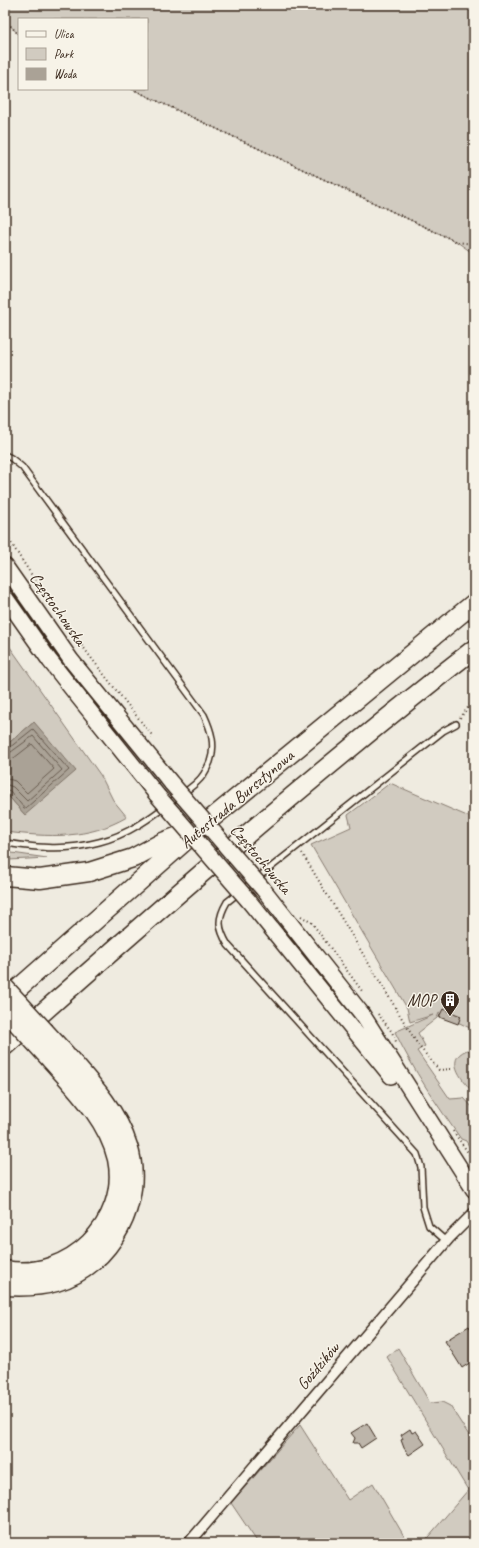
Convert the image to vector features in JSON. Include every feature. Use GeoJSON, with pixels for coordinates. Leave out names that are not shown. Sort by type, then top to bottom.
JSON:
{"type":"FeatureCollection","features":[{"type":"Feature","properties":{"kind":"highway","name":"Autostrada Bursztynowa"},"geometry":{"type":"LineString","coordinates":[[5,1000],[177,850],[200,828],[474,603]]}},
{"type":"Feature","properties":{"kind":"highway","name":"Autostrada Bursztynowa"},"geometry":{"type":"LineString","coordinates":[[5,1046],[199,874],[474,649]]}},
{"type":"Feature","properties":{"kind":"highway"},"geometry":{"type":"LineString","coordinates":[[5,876],[40,879],[89,872],[133,858],[163,842],[200,828]]}},
{"type":"Feature","properties":{"kind":"highway"},"geometry":{"type":"LineString","coordinates":[[5,988],[56,1054],[106,1131],[116,1159],[119,1174],[113,1205],[105,1225],[92,1241],[80,1252],[66,1261],[48,1269],[28,1272],[5,1270]]}},
{"type":"Feature","properties":{"kind":"highway"},"geometry":{"type":"LineString","coordinates":[[5,1010],[56,1054],[103,1098],[121,1128],[133,1163],[133,1185],[129,1208],[121,1226],[99,1256],[86,1267],[57,1282],[26,1287],[5,1286]]}},
{"type":"Feature","properties":{"kind":"main road","name":"Częstochowska"},"geometry":{"type":"LineString","coordinates":[[5,566],[71,660],[172,784],[263,889],[362,1014],[474,1188]]}},
{"type":"Feature","properties":{"kind":"main road","name":"Częstochowska"},"geometry":{"type":"LineString","coordinates":[[5,597],[50,661],[157,795],[248,900],[434,1127]]}},
{"type":"Feature","properties":{"kind":"street","name":"Goździków"},"geometry":{"type":"LineString","coordinates":[[189,1543],[446,1241],[474,1213]]}},
{"type":"Feature","properties":{"kind":"lane"},"geometry":{"type":"LineString","coordinates":[[5,455],[22,467],[204,715],[212,732],[213,749],[211,760],[206,772],[197,782],[133,829],[100,842],[58,849],[5,843]]}},
{"type":"Feature","properties":{"kind":"lane"},"geometry":{"type":"LineString","coordinates":[[446,1241],[429,1226],[423,1207],[421,1167],[417,1154],[228,945],[222,936],[219,919],[227,902],[443,731],[456,724]]}},
{"type":"Feature","properties":{"kind":"path"},"geometry":{"type":"LineString","coordinates":[[5,20],[18,34]]}},
{"type":"Feature","properties":{"kind":"path"},"geometry":{"type":"LineString","coordinates":[[134,90],[458,242],[474,244]]}},
{"type":"Feature","properties":{"kind":"path"},"geometry":{"type":"LineString","coordinates":[[5,533],[28,571],[92,660],[151,734],[152,739]]}},
{"type":"Feature","properties":{"kind":"path"},"geometry":{"type":"LineString","coordinates":[[456,724],[474,700]]}},
{"type":"Feature","properties":{"kind":"path"},"geometry":{"type":"LineString","coordinates":[[297,846],[418,1045],[439,1070],[451,1069]]}},
{"type":"Feature","properties":{"kind":"green space"},"geometry":{"type":"Polygon","coordinates":[[[5,5],[460,5],[474,12],[474,254],[457,242],[134,90],[148,90],[148,18],[18,18],[18,34],[5,20],[5,5]]]}},
{"type":"Feature","properties":{"kind":"green space"},"geometry":{"type":"Polygon","coordinates":[[[5,640],[101,776],[113,800],[127,817],[97,830],[68,835],[52,836],[5,832],[5,792],[25,815],[34,722],[5,746],[5,640]]]}},
{"type":"Feature","properties":{"kind":"green space"},"geometry":{"type":"Polygon","coordinates":[[[390,783],[474,819],[474,1030],[439,1013],[437,1018],[418,1033],[425,1046],[417,1051],[450,1099],[464,1098],[474,1109],[474,1158],[466,1141],[461,1139],[426,1087],[395,1032],[433,1015],[410,1022],[407,1008],[311,845],[351,827],[348,815],[390,783]]]}},
{"type":"Feature","properties":{"kind":"green space"},"geometry":{"type":"Polygon","coordinates":[[[5,852],[47,858],[9,860],[5,859],[5,852]]]}},
{"type":"Feature","properties":{"kind":"green space"},"geometry":{"type":"Polygon","coordinates":[[[467,1050],[474,1052],[474,1094],[461,1077],[456,1065],[456,1059],[460,1054],[467,1050]]]}},
{"type":"Feature","properties":{"kind":"green space"},"geometry":{"type":"Polygon","coordinates":[[[398,1348],[430,1403],[442,1402],[450,1406],[474,1443],[474,1543],[423,1543],[468,1490],[387,1357],[398,1348]]]}},
{"type":"Feature","properties":{"kind":"green space"},"geometry":{"type":"Polygon","coordinates":[[[300,1425],[348,1500],[373,1483],[408,1543],[258,1543],[231,1503],[300,1425]]]}},
{"type":"Feature","properties":{"kind":"water"},"geometry":{"type":"Polygon","coordinates":[[[34,722],[76,771],[25,815],[5,792],[5,746],[34,722]]]}},
{"type":"Feature","properties":{"kind":"building","name":"MOP"},"geometry":{"type":"Polygon","coordinates":[[[443,1009],[461,1016],[458,1024],[439,1017],[443,1009]]]}},
{"type":"Feature","properties":{"kind":"building"},"geometry":{"type":"Polygon","coordinates":[[[469,1326],[474,1334],[474,1360],[462,1368],[445,1341],[469,1326]]]}},
{"type":"Feature","properties":{"kind":"building"},"geometry":{"type":"Polygon","coordinates":[[[367,1423],[376,1438],[361,1448],[358,1443],[353,1443],[355,1438],[351,1433],[367,1423]]]}},
{"type":"Feature","properties":{"kind":"building"},"geometry":{"type":"Polygon","coordinates":[[[410,1429],[412,1433],[416,1431],[425,1444],[409,1455],[404,1448],[401,1435],[410,1429]]]}},
{"type":"Feature","properties":{"kind":"place","name":"MOP"},"geometry":{"type":"Point","coordinates":[450,1017]}}]}
